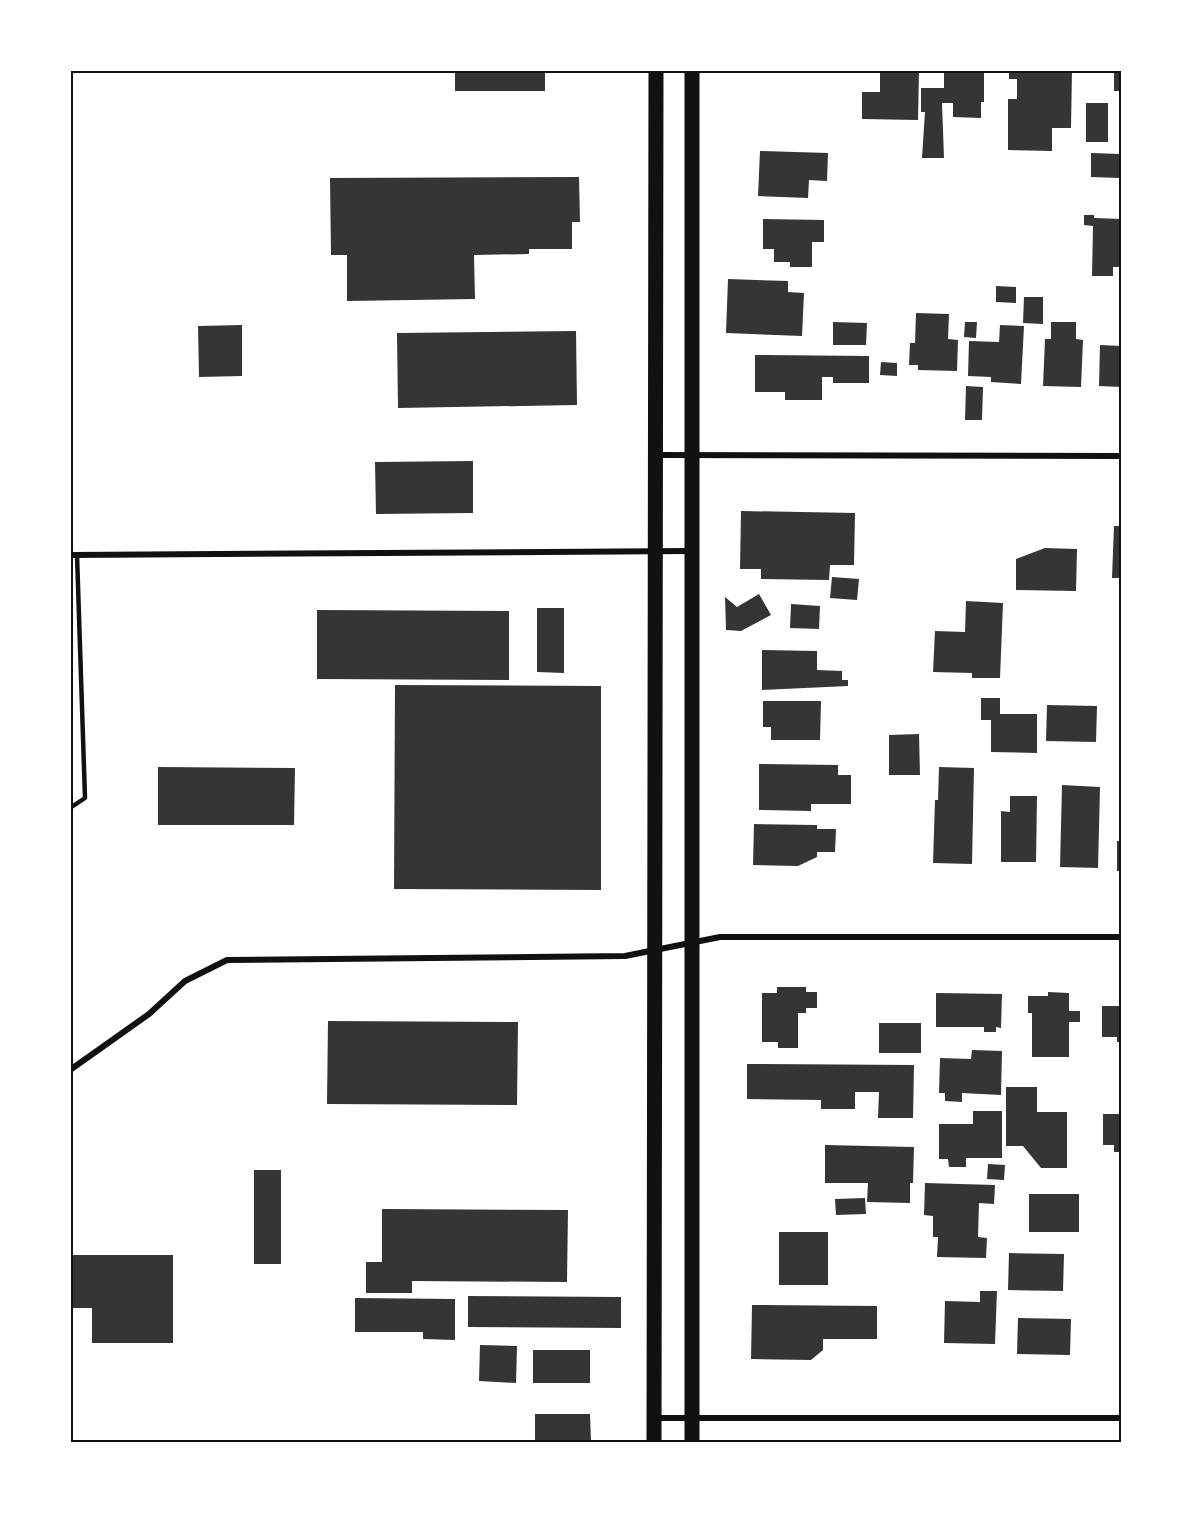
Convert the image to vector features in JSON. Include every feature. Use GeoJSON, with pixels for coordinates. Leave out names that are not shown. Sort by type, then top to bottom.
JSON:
{"type":"FeatureCollection","features":[{"type":"Feature","properties":{"kind":"main road"},"geometry":{"type":"LineString","coordinates":[[654,1443],[656,70]]}},
{"type":"Feature","properties":{"kind":"main road"},"geometry":{"type":"LineString","coordinates":[[692,1443],[693,70]]}},
{"type":"Feature","properties":{"kind":"street"},"geometry":{"type":"LineString","coordinates":[[655,455],[1122,456]]}},
{"type":"Feature","properties":{"kind":"street"},"geometry":{"type":"LineString","coordinates":[[74,555],[692,551]]}},
{"type":"Feature","properties":{"kind":"street"},"geometry":{"type":"LineString","coordinates":[[70,1070],[149,1014],[185,981],[227,960],[625,956],[720,937],[1122,937]]}},
{"type":"Feature","properties":{"kind":"street"},"geometry":{"type":"LineString","coordinates":[[654,1418],[1122,1418]]}},
{"type":"Feature","properties":{"kind":"lane"},"geometry":{"type":"LineString","coordinates":[[70,808],[85,798],[74,555]]}},
{"type":"Feature","properties":{"kind":"building"},"geometry":{"type":"Polygon","coordinates":[[[455,70],[545,70],[545,91],[455,91],[455,70]]]}},
{"type":"Feature","properties":{"kind":"building"},"geometry":{"type":"Polygon","coordinates":[[[880,70],[919,70],[918,120],[862,119],[862,92],[880,92],[880,70]]]}},
{"type":"Feature","properties":{"kind":"building"},"geometry":{"type":"Polygon","coordinates":[[[944,70],[984,70],[984,102],[981,102],[981,118],[953,117],[953,103],[942,103],[944,158],[922,158],[925,112],[921,112],[921,88],[944,88],[944,70]]]}},
{"type":"Feature","properties":{"kind":"building"},"geometry":{"type":"Polygon","coordinates":[[[1009,70],[1072,70],[1071,128],[1052,128],[1052,151],[1008,150],[1008,99],[1017,99],[1017,79],[1009,79],[1009,70]]]}},
{"type":"Feature","properties":{"kind":"building"},"geometry":{"type":"Polygon","coordinates":[[[1114,70],[1122,70],[1122,91],[1114,91],[1114,70]]]}},
{"type":"Feature","properties":{"kind":"building"},"geometry":{"type":"Polygon","coordinates":[[[1086,103],[1108,103],[1108,142],[1086,142],[1086,103]]]}},
{"type":"Feature","properties":{"kind":"building"},"geometry":{"type":"Polygon","coordinates":[[[760,151],[828,153],[827,181],[809,180],[808,198],[758,196],[760,151]]]}},
{"type":"Feature","properties":{"kind":"building"},"geometry":{"type":"Polygon","coordinates":[[[1091,153],[1120,154],[1119,178],[1091,177],[1091,153]]]}},
{"type":"Feature","properties":{"kind":"building"},"geometry":{"type":"Polygon","coordinates":[[[579,177],[580,222],[572,222],[572,249],[529,249],[529,254],[474,255],[475,299],[347,301],[347,255],[331,255],[330,178],[579,177]]]}},
{"type":"Feature","properties":{"kind":"building"},"geometry":{"type":"Polygon","coordinates":[[[1084,215],[1094,215],[1094,218],[1122,219],[1122,267],[1113,267],[1113,276],[1092,276],[1093,226],[1084,225],[1084,215]]]}},
{"type":"Feature","properties":{"kind":"building"},"geometry":{"type":"Polygon","coordinates":[[[763,219],[824,220],[824,242],[812,242],[812,267],[790,267],[790,262],[774,262],[774,249],[763,249],[763,219]]]}},
{"type":"Feature","properties":{"kind":"building"},"geometry":{"type":"Polygon","coordinates":[[[728,279],[788,281],[788,292],[804,293],[802,336],[726,333],[728,279]]]}},
{"type":"Feature","properties":{"kind":"building"},"geometry":{"type":"Polygon","coordinates":[[[996,286],[1016,287],[1016,303],[996,302],[996,286]]]}},
{"type":"Feature","properties":{"kind":"building"},"geometry":{"type":"Polygon","coordinates":[[[1024,297],[1043,297],[1043,324],[1023,323],[1024,297]]]}},
{"type":"Feature","properties":{"kind":"building"},"geometry":{"type":"Polygon","coordinates":[[[916,313],[949,314],[948,339],[958,340],[957,371],[918,370],[918,365],[909,365],[910,343],[915,343],[916,313]]]}},
{"type":"Feature","properties":{"kind":"building"},"geometry":{"type":"Polygon","coordinates":[[[833,322],[867,323],[866,345],[833,345],[833,322]]]}},
{"type":"Feature","properties":{"kind":"building"},"geometry":{"type":"Polygon","coordinates":[[[965,322],[977,322],[976,338],[964,337],[965,322]]]}},
{"type":"Feature","properties":{"kind":"building"},"geometry":{"type":"Polygon","coordinates":[[[1051,322],[1076,322],[1076,339],[1083,340],[1081,387],[1043,386],[1045,339],[1051,339],[1051,322]]]}},
{"type":"Feature","properties":{"kind":"building"},"geometry":{"type":"Polygon","coordinates":[[[242,325],[242,376],[199,377],[198,326],[242,325]]]}},
{"type":"Feature","properties":{"kind":"building"},"geometry":{"type":"Polygon","coordinates":[[[1000,325],[1024,326],[1021,384],[991,382],[991,377],[968,376],[969,341],[999,342],[1000,325]]]}},
{"type":"Feature","properties":{"kind":"building"},"geometry":{"type":"Polygon","coordinates":[[[576,331],[577,405],[398,408],[397,333],[576,331]]]}},
{"type":"Feature","properties":{"kind":"building"},"geometry":{"type":"Polygon","coordinates":[[[1100,345],[1122,346],[1122,387],[1099,386],[1100,345]]]}},
{"type":"Feature","properties":{"kind":"building"},"geometry":{"type":"Polygon","coordinates":[[[755,355],[869,356],[869,383],[833,383],[833,377],[822,377],[822,400],[785,400],[785,392],[755,392],[755,355]]]}},
{"type":"Feature","properties":{"kind":"building"},"geometry":{"type":"Polygon","coordinates":[[[881,362],[897,363],[897,376],[880,375],[881,362]]]}},
{"type":"Feature","properties":{"kind":"building"},"geometry":{"type":"Polygon","coordinates":[[[966,386],[983,387],[982,420],[965,420],[966,386]]]}},
{"type":"Feature","properties":{"kind":"building"},"geometry":{"type":"Polygon","coordinates":[[[473,461],[473,513],[376,514],[375,462],[473,461]]]}},
{"type":"Feature","properties":{"kind":"building"},"geometry":{"type":"Polygon","coordinates":[[[741,511],[855,513],[854,565],[830,565],[829,580],[761,579],[761,569],[740,569],[741,511]]]}},
{"type":"Feature","properties":{"kind":"building"},"geometry":{"type":"Polygon","coordinates":[[[1114,526],[1122,526],[1122,578],[1112,578],[1114,526]]]}},
{"type":"Feature","properties":{"kind":"building"},"geometry":{"type":"Polygon","coordinates":[[[1045,548],[1077,549],[1076,591],[1016,590],[1016,559],[1045,548]]]}},
{"type":"Feature","properties":{"kind":"building"},"geometry":{"type":"Polygon","coordinates":[[[832,577],[859,579],[857,600],[830,598],[832,577]]]}},
{"type":"Feature","properties":{"kind":"building"},"geometry":{"type":"Polygon","coordinates":[[[759,594],[771,615],[741,631],[726,630],[725,597],[737,607],[759,594]]]}},
{"type":"Feature","properties":{"kind":"building"},"geometry":{"type":"Polygon","coordinates":[[[966,601],[1003,603],[1000,678],[972,678],[972,673],[933,672],[935,631],[965,632],[966,601]]]}},
{"type":"Feature","properties":{"kind":"building"},"geometry":{"type":"Polygon","coordinates":[[[791,604],[820,606],[819,629],[790,628],[791,604]]]}},
{"type":"Feature","properties":{"kind":"building"},"geometry":{"type":"Polygon","coordinates":[[[537,608],[564,608],[564,673],[537,672],[537,608]]]}},
{"type":"Feature","properties":{"kind":"building"},"geometry":{"type":"Polygon","coordinates":[[[317,610],[509,611],[509,680],[317,679],[317,610]]]}},
{"type":"Feature","properties":{"kind":"building"},"geometry":{"type":"Polygon","coordinates":[[[70,635],[73,635],[73,711],[70,711],[70,635]]]}},
{"type":"Feature","properties":{"kind":"building"},"geometry":{"type":"Polygon","coordinates":[[[762,650],[817,651],[817,670],[842,671],[842,680],[848,680],[848,686],[762,690],[762,650]]]}},
{"type":"Feature","properties":{"kind":"building"},"geometry":{"type":"Polygon","coordinates":[[[395,685],[601,686],[601,890],[394,889],[395,685]]]}},
{"type":"Feature","properties":{"kind":"building"},"geometry":{"type":"Polygon","coordinates":[[[981,698],[1000,698],[1000,714],[1037,714],[1037,753],[991,752],[991,720],[981,720],[981,698]]]}},
{"type":"Feature","properties":{"kind":"building"},"geometry":{"type":"Polygon","coordinates":[[[763,701],[821,701],[820,740],[771,740],[771,727],[763,727],[763,701]]]}},
{"type":"Feature","properties":{"kind":"building"},"geometry":{"type":"Polygon","coordinates":[[[1047,705],[1097,706],[1096,742],[1046,741],[1047,705]]]}},
{"type":"Feature","properties":{"kind":"building"},"geometry":{"type":"Polygon","coordinates":[[[919,734],[920,775],[889,775],[889,735],[919,734]]]}},
{"type":"Feature","properties":{"kind":"building"},"geometry":{"type":"Polygon","coordinates":[[[759,764],[838,765],[838,775],[851,775],[851,804],[811,804],[811,811],[759,810],[759,764]]]}},
{"type":"Feature","properties":{"kind":"building"},"geometry":{"type":"Polygon","coordinates":[[[158,767],[295,768],[294,825],[158,825],[158,767]]]}},
{"type":"Feature","properties":{"kind":"building"},"geometry":{"type":"Polygon","coordinates":[[[939,767],[974,768],[972,864],[933,863],[935,800],[938,800],[939,767]]]}},
{"type":"Feature","properties":{"kind":"building"},"geometry":{"type":"Polygon","coordinates":[[[1062,785],[1100,787],[1098,868],[1060,867],[1062,785]]]}},
{"type":"Feature","properties":{"kind":"building"},"geometry":{"type":"Polygon","coordinates":[[[1010,796],[1037,796],[1036,862],[1001,862],[1001,811],[1010,812],[1010,796]]]}},
{"type":"Feature","properties":{"kind":"building"},"geometry":{"type":"Polygon","coordinates":[[[754,824],[817,825],[817,829],[836,829],[835,852],[817,852],[817,857],[798,866],[753,865],[754,824]]]}},
{"type":"Feature","properties":{"kind":"building"},"geometry":{"type":"Polygon","coordinates":[[[1117,841],[1122,841],[1122,871],[1117,871],[1117,841]]]}},
{"type":"Feature","properties":{"kind":"building"},"geometry":{"type":"Polygon","coordinates":[[[777,987],[806,987],[806,992],[817,992],[817,1008],[806,1008],[806,1013],[798,1013],[798,1048],[778,1048],[778,1042],[762,1042],[762,993],[777,993],[777,987]]]}},
{"type":"Feature","properties":{"kind":"building"},"geometry":{"type":"Polygon","coordinates":[[[1048,992],[1069,993],[1069,1011],[1080,1011],[1080,1022],[1069,1022],[1069,1057],[1032,1057],[1032,1013],[1028,1013],[1028,996],[1048,996],[1048,992]]]}},
{"type":"Feature","properties":{"kind":"building"},"geometry":{"type":"Polygon","coordinates":[[[936,993],[1002,994],[1001,1028],[996,1027],[996,1032],[984,1032],[984,1027],[936,1027],[936,993]]]}},
{"type":"Feature","properties":{"kind":"building"},"geometry":{"type":"Polygon","coordinates":[[[1102,1006],[1122,1006],[1122,1042],[1117,1042],[1117,1037],[1102,1037],[1102,1006]]]}},
{"type":"Feature","properties":{"kind":"building"},"geometry":{"type":"Polygon","coordinates":[[[328,1021],[518,1022],[517,1105],[327,1104],[328,1021]]]}},
{"type":"Feature","properties":{"kind":"building"},"geometry":{"type":"Polygon","coordinates":[[[879,1023],[921,1023],[921,1053],[879,1053],[879,1023]]]}},
{"type":"Feature","properties":{"kind":"building"},"geometry":{"type":"Polygon","coordinates":[[[972,1050],[1002,1051],[1001,1095],[962,1093],[962,1102],[945,1101],[945,1093],[939,1093],[940,1058],[971,1059],[972,1050]]]}},
{"type":"Feature","properties":{"kind":"building"},"geometry":{"type":"Polygon","coordinates":[[[747,1064],[914,1065],[913,1118],[878,1118],[879,1092],[855,1092],[855,1109],[821,1109],[821,1100],[747,1099],[747,1064]]]}},
{"type":"Feature","properties":{"kind":"building"},"geometry":{"type":"Polygon","coordinates":[[[1006,1087],[1037,1087],[1037,1112],[1067,1112],[1067,1168],[1041,1168],[1023,1146],[1006,1146],[1006,1087]]]}},
{"type":"Feature","properties":{"kind":"building"},"geometry":{"type":"Polygon","coordinates":[[[973,1111],[1002,1111],[1002,1158],[966,1158],[966,1167],[949,1167],[948,1159],[939,1159],[939,1124],[973,1124],[973,1111]]]}},
{"type":"Feature","properties":{"kind":"building"},"geometry":{"type":"Polygon","coordinates":[[[1103,1114],[1122,1114],[1122,1152],[1114,1152],[1114,1145],[1103,1145],[1103,1114]]]}},
{"type":"Feature","properties":{"kind":"building"},"geometry":{"type":"Polygon","coordinates":[[[825,1145],[914,1147],[910,1203],[867,1202],[868,1183],[825,1183],[825,1145]]]}},
{"type":"Feature","properties":{"kind":"building"},"geometry":{"type":"Polygon","coordinates":[[[988,1164],[1005,1165],[1004,1180],[987,1179],[988,1164]]]}},
{"type":"Feature","properties":{"kind":"building"},"geometry":{"type":"Polygon","coordinates":[[[254,1170],[281,1170],[281,1264],[254,1264],[254,1170]]]}},
{"type":"Feature","properties":{"kind":"building"},"geometry":{"type":"Polygon","coordinates":[[[925,1183],[995,1185],[994,1204],[979,1203],[978,1237],[987,1238],[986,1258],[937,1257],[938,1237],[933,1237],[933,1216],[924,1215],[925,1183]]]}},
{"type":"Feature","properties":{"kind":"building"},"geometry":{"type":"Polygon","coordinates":[[[1029,1194],[1079,1194],[1079,1232],[1029,1232],[1029,1194]]]}},
{"type":"Feature","properties":{"kind":"building"},"geometry":{"type":"Polygon","coordinates":[[[865,1198],[866,1214],[836,1215],[835,1199],[865,1198]]]}},
{"type":"Feature","properties":{"kind":"building"},"geometry":{"type":"Polygon","coordinates":[[[382,1209],[568,1210],[567,1282],[412,1281],[412,1293],[366,1293],[366,1262],[382,1262],[382,1209]]]}},
{"type":"Feature","properties":{"kind":"building"},"geometry":{"type":"Polygon","coordinates":[[[779,1232],[828,1232],[828,1285],[779,1285],[779,1232]]]}},
{"type":"Feature","properties":{"kind":"building"},"geometry":{"type":"Polygon","coordinates":[[[1009,1253],[1064,1254],[1063,1291],[1008,1290],[1009,1253]]]}},
{"type":"Feature","properties":{"kind":"building"},"geometry":{"type":"Polygon","coordinates":[[[70,1255],[173,1255],[173,1343],[92,1343],[92,1308],[70,1308],[70,1255]]]}},
{"type":"Feature","properties":{"kind":"building"},"geometry":{"type":"Polygon","coordinates":[[[1119,1289],[1122,1289],[1122,1360],[1119,1360],[1119,1289]]]}},
{"type":"Feature","properties":{"kind":"building"},"geometry":{"type":"Polygon","coordinates":[[[980,1291],[997,1291],[995,1344],[944,1343],[945,1301],[980,1302],[980,1291]]]}},
{"type":"Feature","properties":{"kind":"building"},"geometry":{"type":"Polygon","coordinates":[[[468,1296],[621,1297],[621,1328],[468,1327],[468,1296]]]}},
{"type":"Feature","properties":{"kind":"building"},"geometry":{"type":"Polygon","coordinates":[[[355,1298],[455,1299],[455,1340],[423,1339],[423,1332],[355,1332],[355,1298]]]}},
{"type":"Feature","properties":{"kind":"building"},"geometry":{"type":"Polygon","coordinates":[[[752,1305],[877,1306],[877,1339],[823,1339],[823,1350],[811,1360],[751,1359],[752,1305]]]}},
{"type":"Feature","properties":{"kind":"building"},"geometry":{"type":"Polygon","coordinates":[[[1018,1318],[1071,1319],[1070,1355],[1017,1354],[1018,1318]]]}},
{"type":"Feature","properties":{"kind":"building"},"geometry":{"type":"Polygon","coordinates":[[[480,1345],[517,1346],[516,1383],[479,1381],[480,1345]]]}},
{"type":"Feature","properties":{"kind":"building"},"geometry":{"type":"Polygon","coordinates":[[[533,1350],[590,1350],[590,1383],[533,1383],[533,1350]]]}},
{"type":"Feature","properties":{"kind":"building"},"geometry":{"type":"Polygon","coordinates":[[[535,1414],[590,1414],[591,1442],[535,1442],[535,1414]]]}}]}
